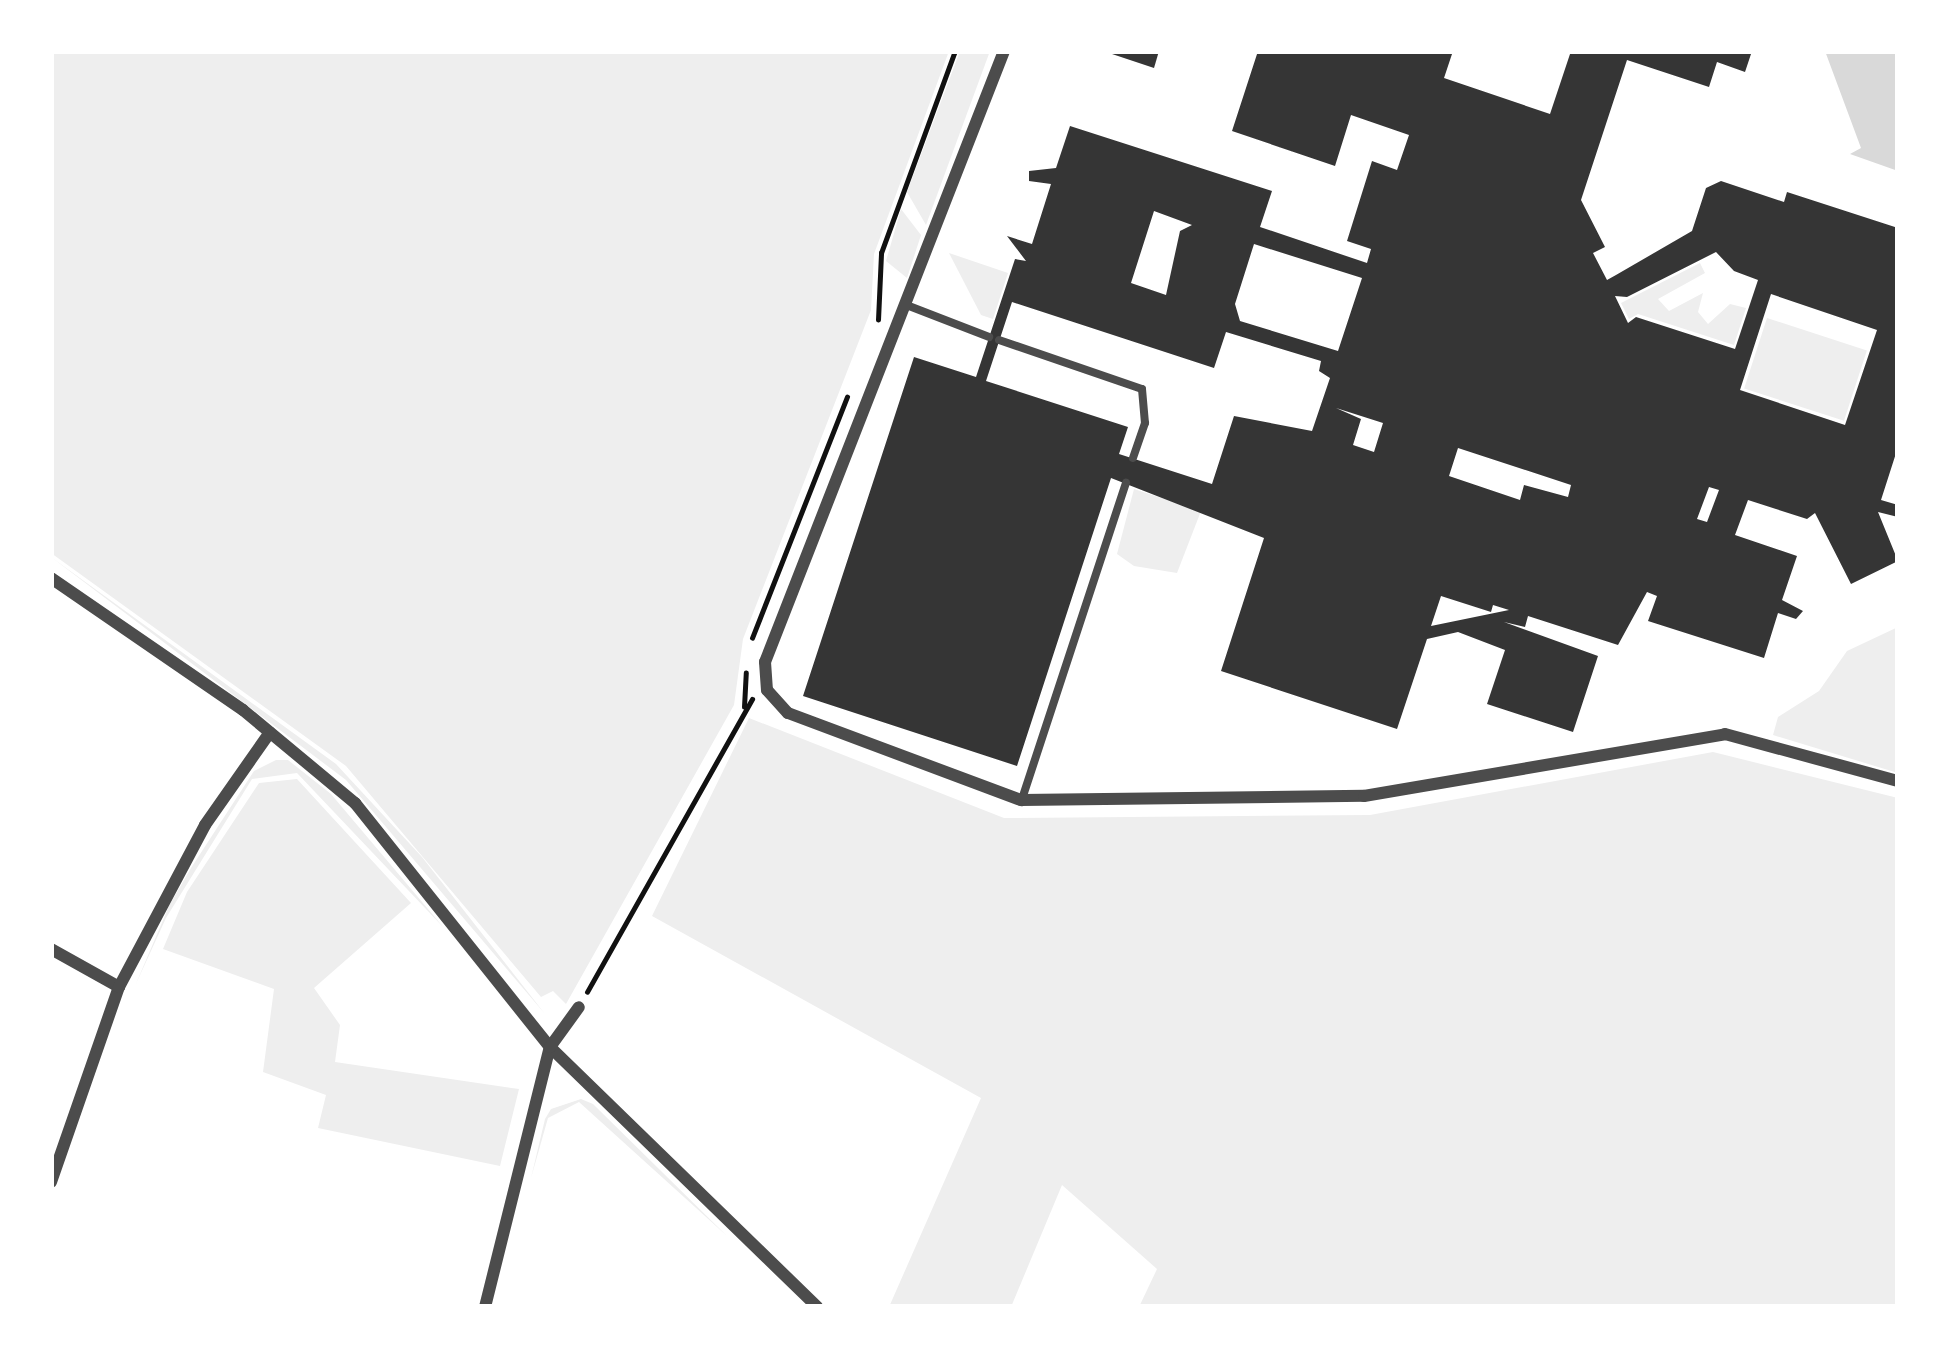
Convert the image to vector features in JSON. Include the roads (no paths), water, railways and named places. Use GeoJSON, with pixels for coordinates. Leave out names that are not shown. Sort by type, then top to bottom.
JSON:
{"type":"FeatureCollection","features":[{"type":"Feature","properties":{"kind":"street"},"geometry":{"type":"LineString","coordinates":[[1004,51],[909,306],[779,619],[755,698],[828,734],[1022,800],[1364,796],[1725,734],[1898,781]]}},
{"type":"Feature","properties":{"kind":"street"},"geometry":{"type":"LineString","coordinates":[[51,578],[270,732],[355,803],[550,1047],[817,1307]]}},
{"type":"Feature","properties":{"kind":"street"},"geometry":{"type":"LineString","coordinates":[[51,1182],[119,986],[205,825],[270,732]]}},
{"type":"Feature","properties":{"kind":"street"},"geometry":{"type":"LineString","coordinates":[[51,949],[119,986]]}},
{"type":"Feature","properties":{"kind":"street"},"geometry":{"type":"LineString","coordinates":[[485,1307],[550,1047],[579,1007]]}},
{"type":"Feature","properties":{"kind":"lane"},"geometry":{"type":"LineString","coordinates":[[909,306],[1142,389],[1145,424],[1133,458]]}},
{"type":"Feature","properties":{"kind":"lane"},"geometry":{"type":"LineString","coordinates":[[1022,800],[1126,483]]}}]}
